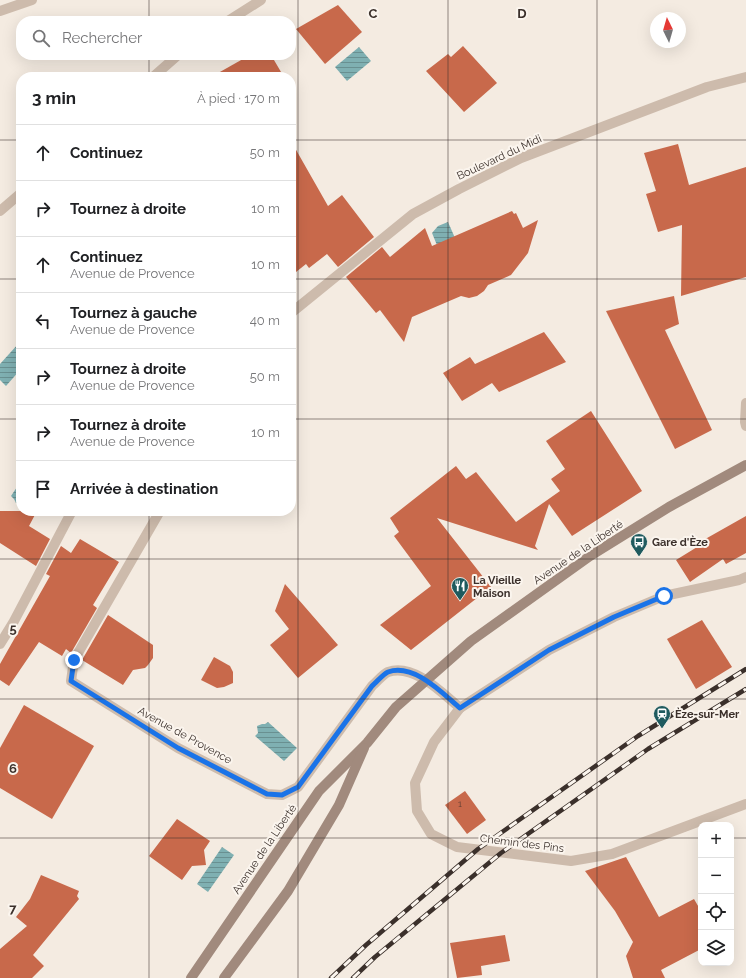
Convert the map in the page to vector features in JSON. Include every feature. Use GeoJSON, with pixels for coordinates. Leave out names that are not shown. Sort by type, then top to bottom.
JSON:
{"type":"FeatureCollection","features":[{"type":"Feature","properties":{"kind":"main road","name":"Avenue de la Liberté"},"geometry":{"type":"LineString","coordinates":[[191,978],[318,791],[367,743],[396,707],[471,641],[590,556],[669,507],[746,465]]}},
{"type":"Feature","properties":{"kind":"main road","name":"Avenue de la Liberté"},"geometry":{"type":"LineString","coordinates":[[224,978],[288,891],[339,806],[367,743]]}},
{"type":"Feature","properties":{"kind":"street"},"geometry":{"type":"LineString","coordinates":[[0,11],[32,0]]}},
{"type":"Feature","properties":{"kind":"street"},"geometry":{"type":"LineString","coordinates":[[236,16],[261,0]]}},
{"type":"Feature","properties":{"kind":"street"},"geometry":{"type":"LineString","coordinates":[[159,72],[172,60]]}},
{"type":"Feature","properties":{"kind":"street","name":"Boulevard du Midi"},"geometry":{"type":"LineString","coordinates":[[296,309],[413,214],[459,189],[521,158],[707,87],[746,77]]}},
{"type":"Feature","properties":{"kind":"street"},"geometry":{"type":"LineString","coordinates":[[0,211],[16,197]]}},
{"type":"Feature","properties":{"kind":"street"},"geometry":{"type":"LineString","coordinates":[[746,403],[746,426]]}},
{"type":"Feature","properties":{"kind":"street"},"geometry":{"type":"LineString","coordinates":[[0,644],[69,516]]}},
{"type":"Feature","properties":{"kind":"street","name":"Avenue de Provence"},"geometry":{"type":"LineString","coordinates":[[157,516],[74,660],[71,681],[178,748],[267,794],[282,795],[298,787],[372,686],[387,672],[403,670],[426,680]]}},
{"type":"Feature","properties":{"kind":"street","name":"Chemin des Pins"},"geometry":{"type":"LineString","coordinates":[[746,577],[739,580],[664,596],[614,617],[549,650],[460,708],[434,742],[415,783],[417,811],[431,834],[457,847],[571,861],[612,854],[746,804]]}},
{"type":"Feature","properties":{"kind":"street"},"geometry":{"type":"LineString","coordinates":[[426,680],[460,708]]}},
{"type":"Feature","properties":{"kind":"water"},"geometry":{"type":"Polygon","coordinates":[[[359,47],[371,61],[347,81],[335,67],[359,47]]]}},
{"type":"Feature","properties":{"kind":"water"},"geometry":{"type":"Polygon","coordinates":[[[448,222],[466,263],[443,260],[432,233],[438,226],[448,222]]]}},
{"type":"Feature","properties":{"kind":"water"},"geometry":{"type":"Polygon","coordinates":[[[16,346],[16,375],[6,386],[0,380],[0,364],[16,346]]]}},
{"type":"Feature","properties":{"kind":"water"},"geometry":{"type":"Polygon","coordinates":[[[16,488],[16,503],[11,496],[16,488]]]}},
{"type":"Feature","properties":{"kind":"water"},"geometry":{"type":"Polygon","coordinates":[[[268,722],[297,748],[284,761],[255,736],[258,733],[257,726],[268,722]]]}},
{"type":"Feature","properties":{"kind":"water"},"geometry":{"type":"Polygon","coordinates":[[[222,847],[234,855],[208,892],[197,884],[222,847]]]}},
{"type":"Feature","properties":{"kind":"building"},"geometry":{"type":"Polygon","coordinates":[[[338,5],[362,32],[325,64],[296,29],[338,5]]]}},
{"type":"Feature","properties":{"kind":"building"},"geometry":{"type":"Polygon","coordinates":[[[463,46],[497,83],[464,112],[426,71],[448,54],[451,57],[463,46]]]}},
{"type":"Feature","properties":{"kind":"building"},"geometry":{"type":"Polygon","coordinates":[[[241,60],[274,60],[281,72],[220,72],[241,60]]]}},
{"type":"Feature","properties":{"kind":"building"},"geometry":{"type":"Polygon","coordinates":[[[678,144],[689,185],[746,167],[746,277],[681,296],[682,225],[658,232],[646,194],[656,191],[644,153],[678,144]]]}},
{"type":"Feature","properties":{"kind":"building"},"geometry":{"type":"Polygon","coordinates":[[[296,150],[328,206],[342,195],[374,237],[338,267],[327,254],[309,268],[306,264],[296,272],[296,150]]]}},
{"type":"Feature","properties":{"kind":"building"},"geometry":{"type":"Polygon","coordinates":[[[512,211],[514,214],[516,213],[523,228],[538,220],[528,253],[511,275],[488,285],[484,291],[477,296],[469,298],[461,296],[412,317],[404,342],[380,310],[376,313],[346,277],[382,247],[390,257],[425,228],[432,246],[512,211]]]}},
{"type":"Feature","properties":{"kind":"building"},"geometry":{"type":"Polygon","coordinates":[[[674,296],[679,324],[665,330],[712,430],[675,449],[606,311],[674,296]]]}},
{"type":"Feature","properties":{"kind":"building"},"geometry":{"type":"Polygon","coordinates":[[[544,332],[566,362],[499,392],[492,383],[462,401],[443,373],[470,357],[475,364],[544,332]]]}},
{"type":"Feature","properties":{"kind":"building"},"geometry":{"type":"Polygon","coordinates":[[[591,411],[642,491],[572,536],[549,504],[535,546],[538,550],[437,518],[491,587],[411,650],[380,625],[431,586],[394,536],[399,532],[390,518],[456,466],[466,479],[476,472],[516,522],[560,491],[551,479],[565,469],[546,441],[591,411]]]}},
{"type":"Feature","properties":{"kind":"building"},"geometry":{"type":"Polygon","coordinates":[[[0,511],[16,511],[16,516],[34,516],[29,526],[50,539],[36,566],[0,543],[0,511]]]}},
{"type":"Feature","properties":{"kind":"building"},"geometry":{"type":"Polygon","coordinates":[[[746,516],[746,553],[726,564],[723,559],[690,582],[676,560],[702,544],[700,542],[746,516]]]}},
{"type":"Feature","properties":{"kind":"building"},"geometry":{"type":"Polygon","coordinates":[[[80,539],[119,562],[93,605],[97,608],[71,653],[66,649],[62,656],[39,642],[9,686],[0,680],[0,664],[50,576],[46,574],[61,546],[71,553],[80,539]]]}},
{"type":"Feature","properties":{"kind":"building"},"geometry":{"type":"Polygon","coordinates":[[[285,584],[338,645],[298,678],[270,645],[289,629],[275,611],[285,584]]]}},
{"type":"Feature","properties":{"kind":"building"},"geometry":{"type":"Polygon","coordinates":[[[108,615],[153,645],[153,658],[148,665],[145,668],[133,670],[123,685],[82,660],[108,615]]]}},
{"type":"Feature","properties":{"kind":"building"},"geometry":{"type":"Polygon","coordinates":[[[702,620],[732,667],[696,689],[667,639],[702,620]]]}},
{"type":"Feature","properties":{"kind":"building"},"geometry":{"type":"Polygon","coordinates":[[[214,657],[230,666],[233,672],[233,683],[217,688],[201,680],[214,657]]]}},
{"type":"Feature","properties":{"kind":"building"},"geometry":{"type":"Polygon","coordinates":[[[24,705],[94,746],[52,819],[0,788],[0,748],[24,705]]]}},
{"type":"Feature","properties":{"kind":"building"},"geometry":{"type":"Polygon","coordinates":[[[465,791],[486,820],[467,834],[445,805],[465,791]]]}},
{"type":"Feature","properties":{"kind":"building"},"geometry":{"type":"Polygon","coordinates":[[[177,819],[210,841],[204,850],[206,865],[192,866],[182,880],[149,856],[177,819]]]}},
{"type":"Feature","properties":{"kind":"building"},"geometry":{"type":"Polygon","coordinates":[[[626,857],[659,917],[694,899],[698,906],[698,951],[661,970],[665,978],[633,978],[626,956],[633,942],[615,911],[585,871],[626,857]]]}},
{"type":"Feature","properties":{"kind":"building"},"geometry":{"type":"Polygon","coordinates":[[[41,875],[79,891],[77,896],[79,899],[33,955],[44,966],[32,978],[0,978],[0,949],[27,926],[16,917],[30,899],[41,875]]]}},
{"type":"Feature","properties":{"kind":"building"},"geometry":{"type":"Polygon","coordinates":[[[505,935],[510,961],[481,966],[482,975],[457,978],[450,943],[505,935]]]}},
{"type":"Feature","properties":{"kind":"railway"},"geometry":{"type":"LineString","coordinates":[[331,978],[366,945],[478,849],[638,736],[746,669]]}},
{"type":"Feature","properties":{"kind":"railway"},"geometry":{"type":"LineString","coordinates":[[353,978],[375,957],[501,853],[648,749],[746,689]]}},
{"type":"Feature","properties":{"kind":"place","name":"Gare d'Èze"},"geometry":{"type":"Point","coordinates":[639,557]}},
{"type":"Feature","properties":{"kind":"place","name":"La Vieille Maison"},"geometry":{"type":"Point","coordinates":[460,601]}},
{"type":"Feature","properties":{"kind":"place","name":"Èze-sur-Mer"},"geometry":{"type":"Point","coordinates":[662,729]}},
{"type":"Feature","properties":{"kind":"route"},"geometry":{"type":"LineString","coordinates":[[74,660],[71,681],[178,748],[267,794],[282,795],[298,787],[372,686],[387,672],[403,670],[426,680],[460,708],[549,650],[614,617],[664,596]]}}]}
